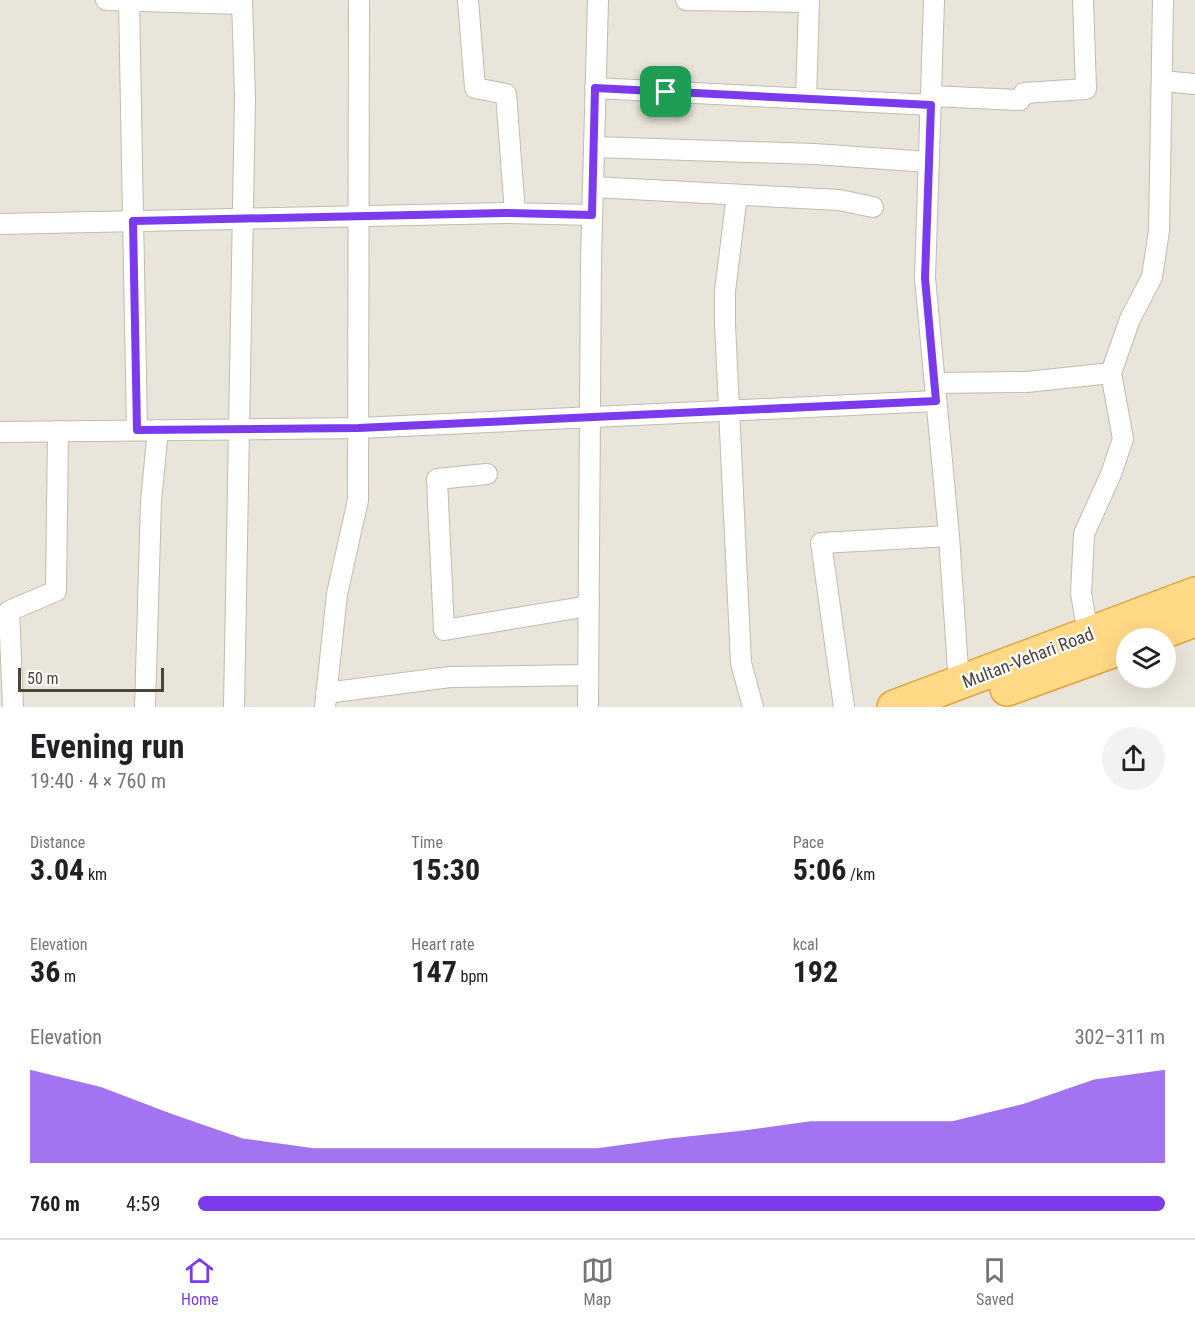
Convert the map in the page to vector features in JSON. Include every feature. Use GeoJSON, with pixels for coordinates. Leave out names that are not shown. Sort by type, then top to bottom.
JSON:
{"type":"FeatureCollection","features":[{"type":"Feature","properties":{"kind":"highway","name":"Multan-Vehari Road"},"geometry":{"type":"LineString","coordinates":[[959,696],[1088,634],[1195,594]]}},
{"type":"Feature","properties":{"kind":"highway"},"geometry":{"type":"LineString","coordinates":[[1174,628],[1195,620]]}},
{"type":"Feature","properties":{"kind":"highway","name":"Multan-Vehari Road"},"geometry":{"type":"LineString","coordinates":[[894,707],[959,696],[1116,649]]}},
{"type":"Feature","properties":{"kind":"street"},"geometry":{"type":"LineString","coordinates":[[106,0],[242,2],[244,97],[234,707]]}},
{"type":"Feature","properties":{"kind":"street"},"geometry":{"type":"LineString","coordinates":[[359,0],[358,500],[337,594],[326,700],[450,677],[588,675]]}},
{"type":"Feature","properties":{"kind":"street"},"geometry":{"type":"LineString","coordinates":[[468,0],[475,88],[506,94],[515,213]]}},
{"type":"Feature","properties":{"kind":"street"},"geometry":{"type":"LineString","coordinates":[[588,707],[592,215],[598,0]]}},
{"type":"Feature","properties":{"kind":"street"},"geometry":{"type":"LineString","coordinates":[[686,0],[809,2],[806,99]]}},
{"type":"Feature","properties":{"kind":"street"},"geometry":{"type":"LineString","coordinates":[[934,0],[925,278],[949,537],[959,696]]}},
{"type":"Feature","properties":{"kind":"street"},"geometry":{"type":"LineString","coordinates":[[595,88],[806,99],[931,100],[1020,100],[1024,93],[1086,89],[1083,0]]}},
{"type":"Feature","properties":{"kind":"street"},"geometry":{"type":"LineString","coordinates":[[1088,634],[1081,593],[1084,534],[1111,474],[1123,439],[1111,373],[1130,319],[1152,277],[1159,231],[1163,0]]}},
{"type":"Feature","properties":{"kind":"street"},"geometry":{"type":"LineString","coordinates":[[129,1],[137,430]]}},
{"type":"Feature","properties":{"kind":"street"},"geometry":{"type":"LineString","coordinates":[[1162,81],[1195,84]]}},
{"type":"Feature","properties":{"kind":"street"},"geometry":{"type":"LineString","coordinates":[[594,147],[814,154],[929,162]]}},
{"type":"Feature","properties":{"kind":"street"},"geometry":{"type":"LineString","coordinates":[[593,187],[839,200],[873,207]]}},
{"type":"Feature","properties":{"kind":"street"},"geometry":{"type":"LineString","coordinates":[[737,195],[725,291],[741,663],[753,707]]}},
{"type":"Feature","properties":{"kind":"street"},"geometry":{"type":"LineString","coordinates":[[0,224],[515,213],[592,215]]}},
{"type":"Feature","properties":{"kind":"street"},"geometry":{"type":"LineString","coordinates":[[0,432],[358,428],[729,410],[936,392],[1111,373]]}},
{"type":"Feature","properties":{"kind":"street"},"geometry":{"type":"LineString","coordinates":[[145,707],[151,501],[158,430]]}},
{"type":"Feature","properties":{"kind":"street"},"geometry":{"type":"LineString","coordinates":[[13,707],[9,611],[56,591],[58,431]]}},
{"type":"Feature","properties":{"kind":"street"},"geometry":{"type":"LineString","coordinates":[[487,474],[437,479],[444,630],[589,606]]}},
{"type":"Feature","properties":{"kind":"street"},"geometry":{"type":"LineString","coordinates":[[844,707],[821,543],[949,537]]}},
{"type":"Feature","properties":{"kind":"street"},"geometry":{"type":"LineString","coordinates":[[0,603],[26,604]]}},
{"type":"Feature","properties":{"kind":"shaded area"},"geometry":{"type":"Polygon","coordinates":[[[0,0],[1195,0],[1195,707],[0,707],[0,0]]]}},
{"type":"Feature","properties":{"kind":"route"},"geometry":{"type":"LineString","coordinates":[[595,88],[666,92],[931,105],[925,278],[936,401],[358,428],[137,430],[133,221],[505,213],[592,215],[595,88]]}}]}
